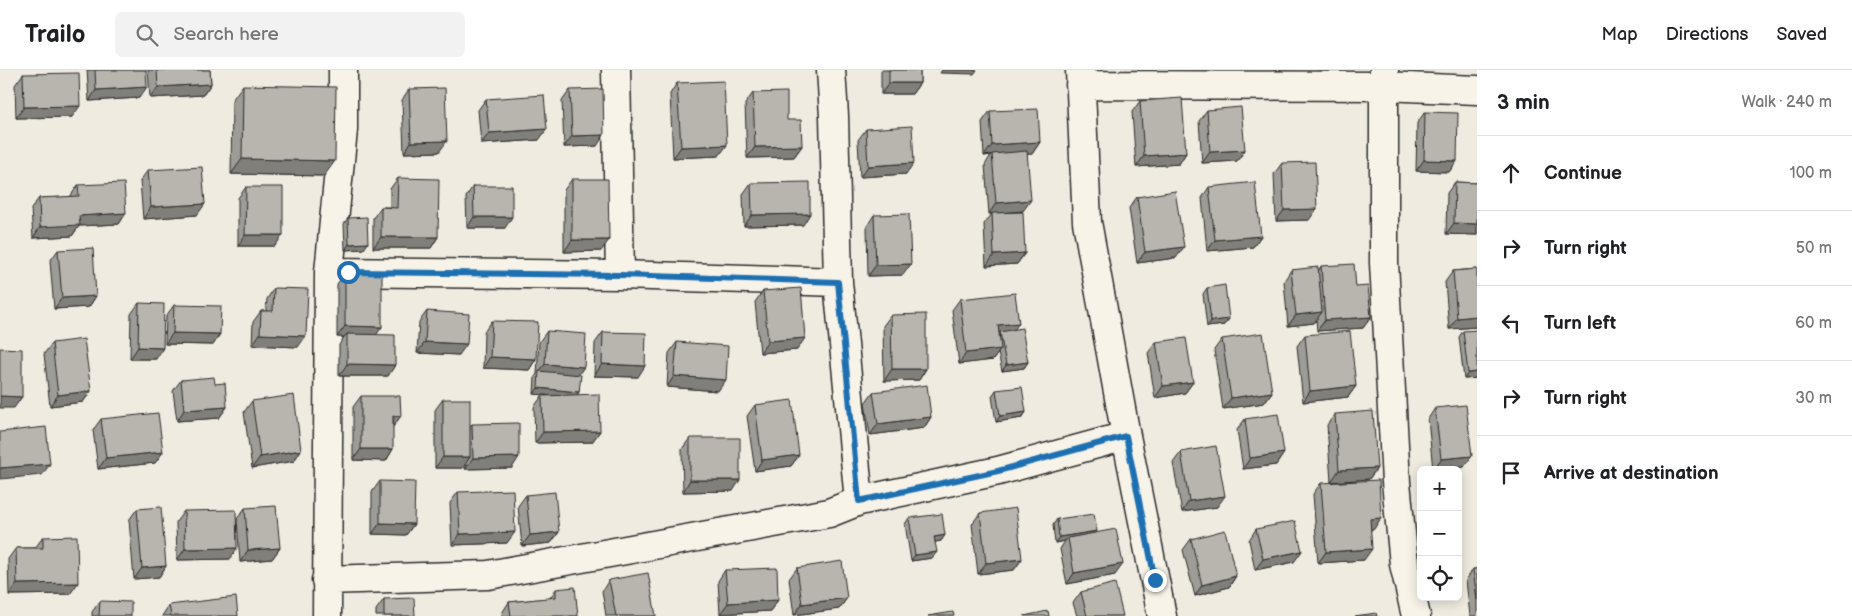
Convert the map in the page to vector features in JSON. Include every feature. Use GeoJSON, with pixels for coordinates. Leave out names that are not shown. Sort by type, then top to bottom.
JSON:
{"type":"FeatureCollection","features":[{"type":"Feature","properties":{"kind":"street"},"geometry":{"type":"LineString","coordinates":[[326,616],[329,272],[343,130],[343,70]]}},
{"type":"Feature","properties":{"kind":"street"},"geometry":{"type":"LineString","coordinates":[[616,70],[620,275]]}},
{"type":"Feature","properties":{"kind":"street"},"geometry":{"type":"LineString","coordinates":[[831,70],[838,282],[859,501]]}},
{"type":"Feature","properties":{"kind":"street"},"geometry":{"type":"LineString","coordinates":[[1162,616],[1126,436],[1087,222],[1080,78],[1383,78],[1477,90]]}},
{"type":"Feature","properties":{"kind":"street"},"geometry":{"type":"LineString","coordinates":[[1383,78],[1384,263],[1396,482],[1404,564],[1416,616]]}},
{"type":"Feature","properties":{"kind":"street"},"geometry":{"type":"LineString","coordinates":[[329,272],[620,275],[838,282]]}},
{"type":"Feature","properties":{"kind":"street"},"geometry":{"type":"LineString","coordinates":[[326,580],[488,575],[820,515],[859,501],[998,471],[1126,436]]}},
{"type":"Feature","properties":{"kind":"building"},"geometry":{"type":"Polygon","coordinates":[[[95,70],[146,70],[147,87],[96,90],[95,70]]]}},
{"type":"Feature","properties":{"kind":"building"},"geometry":{"type":"Polygon","coordinates":[[[157,70],[210,70],[211,84],[158,87],[157,70]]]}},
{"type":"Feature","properties":{"kind":"building"},"geometry":{"type":"Polygon","coordinates":[[[889,70],[920,70],[920,83],[889,83],[889,70]]]}},
{"type":"Feature","properties":{"kind":"building"},"geometry":{"type":"Polygon","coordinates":[[[79,73],[80,106],[24,107],[23,74],[79,73]]]}},
{"type":"Feature","properties":{"kind":"building"},"geometry":{"type":"Polygon","coordinates":[[[724,81],[727,145],[681,147],[677,83],[724,81]]]}},
{"type":"Feature","properties":{"kind":"building"},"geometry":{"type":"Polygon","coordinates":[[[243,85],[336,87],[335,161],[242,159],[243,85]]]}},
{"type":"Feature","properties":{"kind":"building"},"geometry":{"type":"Polygon","coordinates":[[[445,88],[447,141],[411,142],[409,89],[445,88]]]}},
{"type":"Feature","properties":{"kind":"building"},"geometry":{"type":"Polygon","coordinates":[[[603,89],[604,135],[572,136],[570,90],[603,89]]]}},
{"type":"Feature","properties":{"kind":"building"},"geometry":{"type":"Polygon","coordinates":[[[787,92],[787,120],[801,120],[802,146],[755,147],[753,93],[787,92]]]}},
{"type":"Feature","properties":{"kind":"building"},"geometry":{"type":"Polygon","coordinates":[[[544,95],[547,129],[489,133],[486,99],[544,95]]]}},
{"type":"Feature","properties":{"kind":"building"},"geometry":{"type":"Polygon","coordinates":[[[1182,98],[1186,153],[1144,156],[1140,101],[1182,98]]]}},
{"type":"Feature","properties":{"kind":"building"},"geometry":{"type":"Polygon","coordinates":[[[1241,107],[1245,150],[1210,152],[1207,110],[1241,107]]]}},
{"type":"Feature","properties":{"kind":"building"},"geometry":{"type":"Polygon","coordinates":[[[1038,109],[1040,142],[992,145],[990,111],[1038,109]]]}},
{"type":"Feature","properties":{"kind":"building"},"geometry":{"type":"Polygon","coordinates":[[[1425,112],[1458,113],[1457,161],[1424,160],[1425,112]]]}},
{"type":"Feature","properties":{"kind":"building"},"geometry":{"type":"Polygon","coordinates":[[[912,126],[914,163],[868,166],[866,129],[912,126]]]}},
{"type":"Feature","properties":{"kind":"building"},"geometry":{"type":"Polygon","coordinates":[[[1027,151],[1031,200],[996,203],[992,154],[1027,151]]]}},
{"type":"Feature","properties":{"kind":"building"},"geometry":{"type":"Polygon","coordinates":[[[1315,162],[1317,209],[1284,210],[1282,163],[1315,162]]]}},
{"type":"Feature","properties":{"kind":"building"},"geometry":{"type":"Polygon","coordinates":[[[202,167],[205,204],[151,207],[148,170],[202,167]]]}},
{"type":"Feature","properties":{"kind":"building"},"geometry":{"type":"Polygon","coordinates":[[[398,178],[439,179],[438,237],[381,237],[381,207],[397,208],[398,178]]]}},
{"type":"Feature","properties":{"kind":"building"},"geometry":{"type":"Polygon","coordinates":[[[572,179],[608,179],[609,240],[572,240],[572,179]]]}},
{"type":"Feature","properties":{"kind":"building"},"geometry":{"type":"Polygon","coordinates":[[[810,182],[810,214],[752,215],[751,183],[810,182]]]}},
{"type":"Feature","properties":{"kind":"building"},"geometry":{"type":"Polygon","coordinates":[[[1255,182],[1261,236],[1215,240],[1209,187],[1255,182]]]}},
{"type":"Feature","properties":{"kind":"building"},"geometry":{"type":"Polygon","coordinates":[[[1455,182],[1477,183],[1477,224],[1454,223],[1455,182]]]}},
{"type":"Feature","properties":{"kind":"building"},"geometry":{"type":"Polygon","coordinates":[[[124,183],[126,213],[79,216],[80,225],[40,227],[39,198],[79,196],[78,185],[124,183]]]}},
{"type":"Feature","properties":{"kind":"building"},"geometry":{"type":"Polygon","coordinates":[[[473,186],[512,186],[512,217],[474,217],[473,186]]]}},
{"type":"Feature","properties":{"kind":"building"},"geometry":{"type":"Polygon","coordinates":[[[246,187],[283,187],[283,235],[245,235],[246,187]]]}},
{"type":"Feature","properties":{"kind":"building"},"geometry":{"type":"Polygon","coordinates":[[[1175,191],[1184,247],[1145,252],[1137,197],[1175,191]]]}},
{"type":"Feature","properties":{"kind":"building"},"geometry":{"type":"Polygon","coordinates":[[[1023,212],[1025,253],[994,255],[992,213],[1023,212]]]}},
{"type":"Feature","properties":{"kind":"building"},"geometry":{"type":"Polygon","coordinates":[[[909,214],[911,264],[876,265],[874,215],[909,214]]]}},
{"type":"Feature","properties":{"kind":"building"},"geometry":{"type":"Polygon","coordinates":[[[367,217],[368,243],[349,244],[348,218],[367,217]]]}},
{"type":"Feature","properties":{"kind":"building"},"geometry":{"type":"Polygon","coordinates":[[[93,248],[96,296],[62,298],[58,250],[93,248]]]}},
{"type":"Feature","properties":{"kind":"building"},"geometry":{"type":"Polygon","coordinates":[[[1354,264],[1356,287],[1368,286],[1371,317],[1325,320],[1321,266],[1354,264]]]}},
{"type":"Feature","properties":{"kind":"building"},"geometry":{"type":"Polygon","coordinates":[[[1318,267],[1322,312],[1296,315],[1291,270],[1318,267]]]}},
{"type":"Feature","properties":{"kind":"building"},"geometry":{"type":"Polygon","coordinates":[[[1477,269],[1477,316],[1457,318],[1453,271],[1477,269]]]}},
{"type":"Feature","properties":{"kind":"building"},"geometry":{"type":"Polygon","coordinates":[[[345,273],[382,273],[382,327],[345,326],[345,273]]]}},
{"type":"Feature","properties":{"kind":"building"},"geometry":{"type":"Polygon","coordinates":[[[1225,285],[1229,319],[1211,321],[1207,288],[1225,285]]]}},
{"type":"Feature","properties":{"kind":"building"},"geometry":{"type":"Polygon","coordinates":[[[274,288],[308,289],[306,336],[260,334],[261,311],[273,311],[274,288]]]}},
{"type":"Feature","properties":{"kind":"building"},"geometry":{"type":"Polygon","coordinates":[[[801,288],[805,338],[768,341],[763,291],[801,288]]]}},
{"type":"Feature","properties":{"kind":"building"},"geometry":{"type":"Polygon","coordinates":[[[1015,293],[1019,323],[998,325],[1001,349],[966,353],[960,299],[1015,293]]]}},
{"type":"Feature","properties":{"kind":"building"},"geometry":{"type":"Polygon","coordinates":[[[139,303],[164,304],[163,348],[138,347],[139,303]]]}},
{"type":"Feature","properties":{"kind":"building"},"geometry":{"type":"Polygon","coordinates":[[[174,305],[221,306],[220,334],[173,333],[174,305]]]}},
{"type":"Feature","properties":{"kind":"building"},"geometry":{"type":"Polygon","coordinates":[[[427,311],[469,314],[467,344],[425,342],[427,311]]]}},
{"type":"Feature","properties":{"kind":"building"},"geometry":{"type":"Polygon","coordinates":[[[926,314],[926,369],[892,369],[891,315],[926,314]]]}},
{"type":"Feature","properties":{"kind":"building"},"geometry":{"type":"Polygon","coordinates":[[[492,321],[538,322],[536,359],[490,357],[492,321]]]}},
{"type":"Feature","properties":{"kind":"building"},"geometry":{"type":"Polygon","coordinates":[[[1022,328],[1028,362],[1006,365],[1000,332],[1022,328]]]}},
{"type":"Feature","properties":{"kind":"building"},"geometry":{"type":"Polygon","coordinates":[[[1477,330],[1477,372],[1468,373],[1463,331],[1477,330]]]}},
{"type":"Feature","properties":{"kind":"building"},"geometry":{"type":"Polygon","coordinates":[[[547,331],[586,334],[584,367],[545,364],[547,331]]]}},
{"type":"Feature","properties":{"kind":"building"},"geometry":{"type":"Polygon","coordinates":[[[1350,331],[1356,386],[1310,391],[1305,335],[1350,331]]]}},
{"type":"Feature","properties":{"kind":"building"},"geometry":{"type":"Polygon","coordinates":[[[603,332],[646,333],[645,366],[602,364],[603,332]]]}},
{"type":"Feature","properties":{"kind":"building"},"geometry":{"type":"Polygon","coordinates":[[[1263,333],[1272,392],[1231,398],[1222,339],[1263,333]]]}},
{"type":"Feature","properties":{"kind":"building"},"geometry":{"type":"Polygon","coordinates":[[[347,334],[395,335],[395,365],[347,364],[347,334]]]}},
{"type":"Feature","properties":{"kind":"building"},"geometry":{"type":"Polygon","coordinates":[[[1186,338],[1193,382],[1163,386],[1156,342],[1186,338]]]}},
{"type":"Feature","properties":{"kind":"building"},"geometry":{"type":"Polygon","coordinates":[[[84,339],[91,391],[58,395],[52,343],[84,339]]]}},
{"type":"Feature","properties":{"kind":"building"},"geometry":{"type":"Polygon","coordinates":[[[677,342],[728,346],[726,380],[674,376],[677,342]]]}},
{"type":"Feature","properties":{"kind":"building"},"geometry":{"type":"Polygon","coordinates":[[[0,348],[22,349],[22,397],[0,396],[0,348]]]}},
{"type":"Feature","properties":{"kind":"building"},"geometry":{"type":"Polygon","coordinates":[[[539,371],[581,375],[579,392],[538,388],[539,371]]]}},
{"type":"Feature","properties":{"kind":"building"},"geometry":{"type":"Polygon","coordinates":[[[214,377],[215,384],[225,383],[227,407],[184,410],[181,380],[214,377]]]}},
{"type":"Feature","properties":{"kind":"building"},"geometry":{"type":"Polygon","coordinates":[[[927,385],[931,417],[878,424],[873,392],[927,385]]]}},
{"type":"Feature","properties":{"kind":"building"},"geometry":{"type":"Polygon","coordinates":[[[1022,387],[1026,412],[1000,416],[996,390],[1022,387]]]}},
{"type":"Feature","properties":{"kind":"building"},"geometry":{"type":"Polygon","coordinates":[[[599,394],[600,431],[543,432],[542,396],[599,394]]]}},
{"type":"Feature","properties":{"kind":"building"},"geometry":{"type":"Polygon","coordinates":[[[294,395],[301,450],[260,457],[252,401],[294,395]]]}},
{"type":"Feature","properties":{"kind":"building"},"geometry":{"type":"Polygon","coordinates":[[[361,396],[400,396],[401,416],[393,416],[393,449],[361,449],[361,396]]]}},
{"type":"Feature","properties":{"kind":"building"},"geometry":{"type":"Polygon","coordinates":[[[443,399],[470,399],[470,457],[443,457],[443,399]]]}},
{"type":"Feature","properties":{"kind":"building"},"geometry":{"type":"Polygon","coordinates":[[[792,400],[799,455],[762,460],[755,405],[792,400]]]}},
{"type":"Feature","properties":{"kind":"building"},"geometry":{"type":"Polygon","coordinates":[[[1466,405],[1472,456],[1441,459],[1435,408],[1466,405]]]}},
{"type":"Feature","properties":{"kind":"building"},"geometry":{"type":"Polygon","coordinates":[[[1373,411],[1377,468],[1339,470],[1335,414],[1373,411]]]}},
{"type":"Feature","properties":{"kind":"building"},"geometry":{"type":"Polygon","coordinates":[[[158,413],[163,452],[106,458],[101,419],[158,413]]]}},
{"type":"Feature","properties":{"kind":"building"},"geometry":{"type":"Polygon","coordinates":[[[1278,414],[1284,453],[1250,458],[1245,419],[1278,414]]]}},
{"type":"Feature","properties":{"kind":"building"},"geometry":{"type":"Polygon","coordinates":[[[519,423],[519,457],[473,458],[472,424],[519,423]]]}},
{"type":"Feature","properties":{"kind":"building"},"geometry":{"type":"Polygon","coordinates":[[[46,427],[50,464],[0,468],[0,432],[46,427]]]}},
{"type":"Feature","properties":{"kind":"building"},"geometry":{"type":"Polygon","coordinates":[[[690,438],[740,438],[740,480],[690,480],[690,438]]]}},
{"type":"Feature","properties":{"kind":"building"},"geometry":{"type":"Polygon","coordinates":[[[1216,446],[1225,496],[1189,501],[1181,452],[1216,446]]]}},
{"type":"Feature","properties":{"kind":"building"},"geometry":{"type":"Polygon","coordinates":[[[1379,480],[1381,518],[1370,519],[1372,549],[1326,552],[1321,483],[1379,480]]]}},
{"type":"Feature","properties":{"kind":"building"},"geometry":{"type":"Polygon","coordinates":[[[380,481],[415,482],[414,524],[380,523],[380,481]]]}},
{"type":"Feature","properties":{"kind":"building"},"geometry":{"type":"Polygon","coordinates":[[[513,490],[515,532],[460,534],[458,492],[513,490]]]}},
{"type":"Feature","properties":{"kind":"building"},"geometry":{"type":"Polygon","coordinates":[[[555,492],[559,532],[530,535],[526,495],[555,492]]]}},
{"type":"Feature","properties":{"kind":"building"},"geometry":{"type":"Polygon","coordinates":[[[276,506],[280,548],[248,550],[245,508],[276,506]]]}},
{"type":"Feature","properties":{"kind":"building"},"geometry":{"type":"Polygon","coordinates":[[[161,507],[166,566],[142,568],[137,509],[161,507]]]}},
{"type":"Feature","properties":{"kind":"building"},"geometry":{"type":"Polygon","coordinates":[[[1016,508],[1022,559],[986,563],[980,513],[1016,508]]]}},
{"type":"Feature","properties":{"kind":"building"},"geometry":{"type":"Polygon","coordinates":[[[236,510],[237,548],[185,549],[184,511],[236,510]]]}},
{"type":"Feature","properties":{"kind":"building"},"geometry":{"type":"Polygon","coordinates":[[[942,514],[945,535],[934,537],[937,552],[915,555],[909,518],[942,514]]]}},
{"type":"Feature","properties":{"kind":"building"},"geometry":{"type":"Polygon","coordinates":[[[1094,514],[1097,531],[1059,537],[1057,519],[1094,514]]]}},
{"type":"Feature","properties":{"kind":"building"},"geometry":{"type":"Polygon","coordinates":[[[1295,521],[1302,551],[1263,559],[1256,529],[1295,521]]]}},
{"type":"Feature","properties":{"kind":"building"},"geometry":{"type":"Polygon","coordinates":[[[1116,529],[1123,564],[1074,573],[1068,538],[1116,529]]]}},
{"type":"Feature","properties":{"kind":"building"},"geometry":{"type":"Polygon","coordinates":[[[1225,530],[1236,576],[1202,585],[1191,539],[1225,530]]]}},
{"type":"Feature","properties":{"kind":"building"},"geometry":{"type":"Polygon","coordinates":[[[77,536],[78,583],[17,584],[16,548],[43,548],[43,537],[77,536]]]}},
{"type":"Feature","properties":{"kind":"building"},"geometry":{"type":"Polygon","coordinates":[[[842,561],[847,598],[802,604],[797,568],[842,561]]]}},
{"type":"Feature","properties":{"kind":"building"},"geometry":{"type":"Polygon","coordinates":[[[777,568],[778,600],[728,603],[725,570],[777,568]]]}},
{"type":"Feature","properties":{"kind":"building"},"geometry":{"type":"Polygon","coordinates":[[[1473,569],[1477,569],[1477,600],[1473,569]]]}},
{"type":"Feature","properties":{"kind":"building"},"geometry":{"type":"Polygon","coordinates":[[[648,573],[656,616],[616,616],[609,580],[648,573]]]}},
{"type":"Feature","properties":{"kind":"building"},"geometry":{"type":"Polygon","coordinates":[[[1115,583],[1123,616],[1087,616],[1081,592],[1115,583]]]}},
{"type":"Feature","properties":{"kind":"building"},"geometry":{"type":"Polygon","coordinates":[[[575,587],[578,616],[511,616],[509,602],[556,597],[556,589],[575,587]]]}},
{"type":"Feature","properties":{"kind":"building"},"geometry":{"type":"Polygon","coordinates":[[[236,597],[238,616],[171,616],[169,605],[236,597]]]}},
{"type":"Feature","properties":{"kind":"building"},"geometry":{"type":"Polygon","coordinates":[[[414,598],[415,616],[384,616],[384,599],[414,598]]]}},
{"type":"Feature","properties":{"kind":"building"},"geometry":{"type":"Polygon","coordinates":[[[100,601],[131,602],[131,616],[99,616],[100,601]]]}},
{"type":"Feature","properties":{"kind":"building"},"geometry":{"type":"Polygon","coordinates":[[[1048,611],[1049,616],[1024,616],[1048,611]]]}},
{"type":"Feature","properties":{"kind":"building"},"geometry":{"type":"Polygon","coordinates":[[[953,612],[954,616],[928,616],[953,612]]]}},
{"type":"Feature","properties":{"kind":"building"},"geometry":{"type":"Polygon","coordinates":[[[1376,613],[1377,616],[1355,616],[1376,613]]]}},
{"type":"Feature","properties":{"kind":"route"},"geometry":{"type":"LineString","coordinates":[[348,272],[620,275],[838,282],[859,501],[998,471],[1126,436],[1155,580]]}}]}
